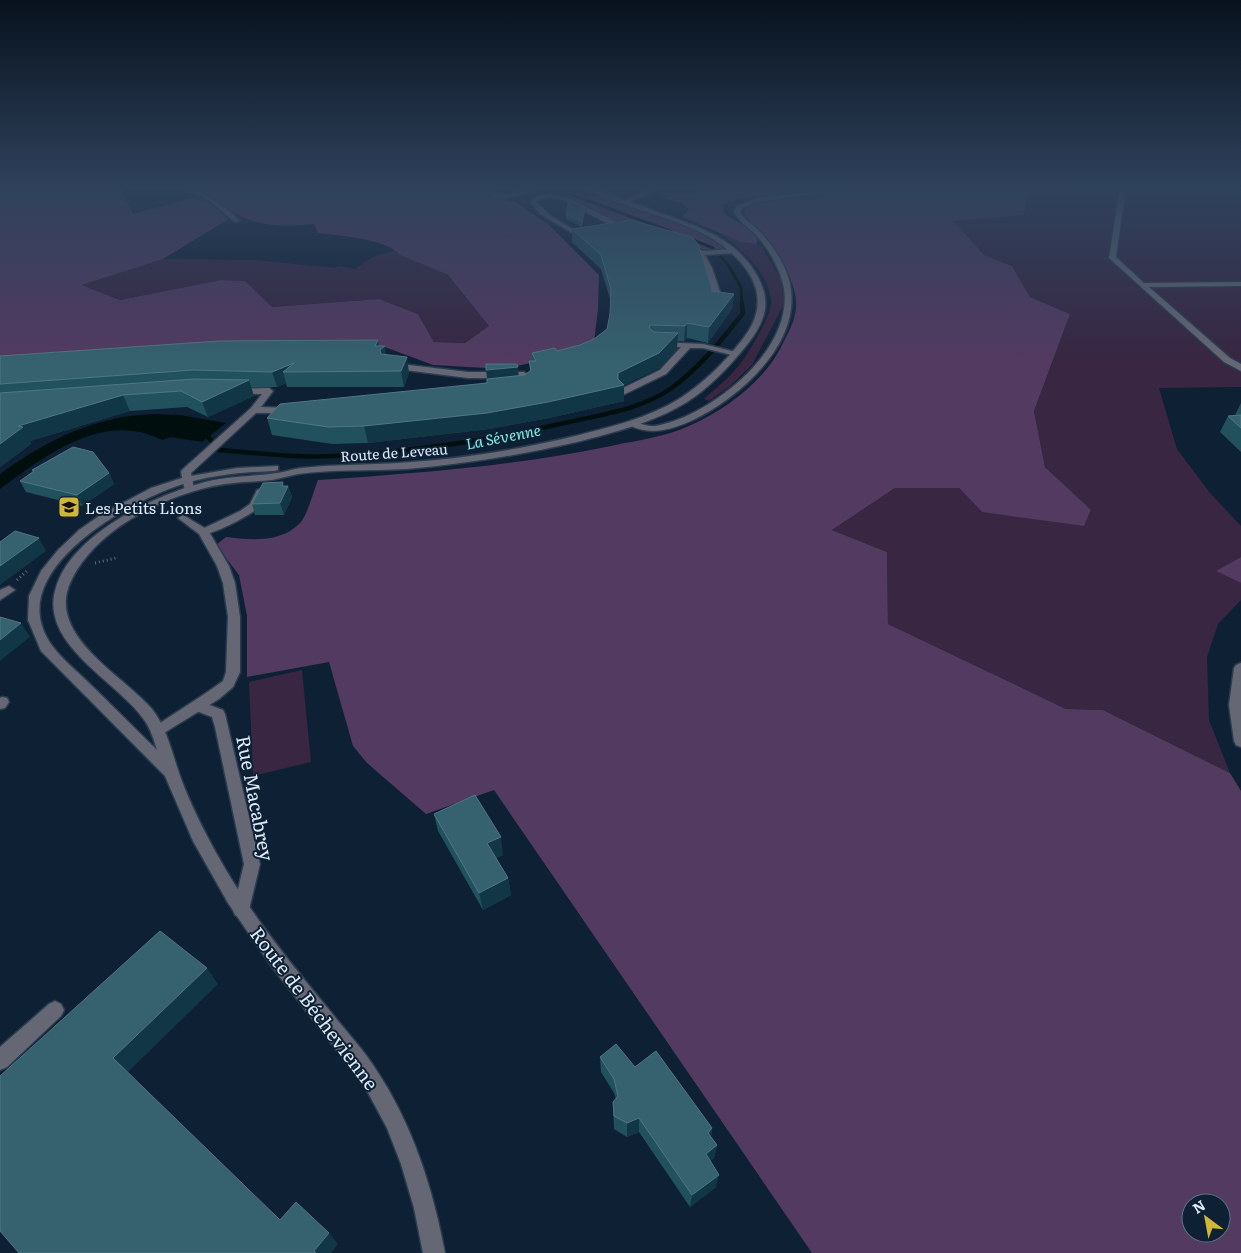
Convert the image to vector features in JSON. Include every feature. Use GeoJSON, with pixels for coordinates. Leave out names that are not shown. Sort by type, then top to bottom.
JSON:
{"type":"FeatureCollection","features":[{"type":"Feature","properties":{"kind":"street"},"geometry":{"type":"LineString","coordinates":[[688,245],[696,248],[701,253],[720,301],[718,304]]}},
{"type":"Feature","properties":{"kind":"street","name":"Route de Leveau"},"geometry":{"type":"LineString","coordinates":[[313,471],[488,458],[541,448],[634,424],[692,396],[708,383],[736,353],[759,320],[763,302],[757,282],[726,245]]}},
{"type":"Feature","properties":{"kind":"street"},"geometry":{"type":"LineString","coordinates":[[634,424],[649,429],[660,428],[699,414],[738,388],[754,371],[783,325],[789,305],[787,284],[767,245]]}},
{"type":"Feature","properties":{"kind":"street"},"geometry":{"type":"LineString","coordinates":[[1114,245],[1112,258],[1227,360],[1241,368]]}},
{"type":"Feature","properties":{"kind":"street"},"geometry":{"type":"LineString","coordinates":[[701,253],[731,252]]}},
{"type":"Feature","properties":{"kind":"street"},"geometry":{"type":"LineString","coordinates":[[1142,286],[1241,284]]}},
{"type":"Feature","properties":{"kind":"street"},"geometry":{"type":"LineString","coordinates":[[654,343],[703,346],[736,353]]}},
{"type":"Feature","properties":{"kind":"street"},"geometry":{"type":"LineString","coordinates":[[622,392],[663,372],[688,346]]}},
{"type":"Feature","properties":{"kind":"street"},"geometry":{"type":"LineString","coordinates":[[390,366],[468,375],[524,375],[526,386],[506,388]]}},
{"type":"Feature","properties":{"kind":"street"},"geometry":{"type":"LineString","coordinates":[[187,485],[186,472],[254,410],[268,391],[229,391]]}},
{"type":"Feature","properties":{"kind":"street"},"geometry":{"type":"LineString","coordinates":[[254,410],[300,411]]}},
{"type":"Feature","properties":{"kind":"street","name":"Route de Béchevienne"},"geometry":{"type":"LineString","coordinates":[[313,471],[299,471],[286,468],[245,469],[221,472],[187,485],[135,512],[110,528],[75,565],[60,590],[58,603],[61,621],[71,640],[149,714],[159,732],[171,773],[209,855],[241,910],[277,960],[370,1077],[394,1121],[411,1162],[428,1214],[434,1253]]}},
{"type":"Feature","properties":{"kind":"street","name":"Route de Béchevienne"},"geometry":{"type":"LineString","coordinates":[[171,773],[46,648],[38,634],[34,619],[34,604],[50,566],[68,544],[82,532],[150,492],[187,485]]}},
{"type":"Feature","properties":{"kind":"street"},"geometry":{"type":"LineString","coordinates":[[204,532],[249,510],[254,506],[261,491]]}},
{"type":"Feature","properties":{"kind":"street"},"geometry":{"type":"LineString","coordinates":[[159,732],[228,684],[233,672],[234,617],[229,583],[224,566],[208,542],[204,532],[183,518]]}},
{"type":"Feature","properties":{"kind":"street"},"geometry":{"type":"LineString","coordinates":[[1241,668],[1236,685],[1235,706],[1241,741]]}},
{"type":"Feature","properties":{"kind":"street","name":"Rue Macabrey"},"geometry":{"type":"LineString","coordinates":[[199,706],[218,714],[252,864],[241,910]]}},
{"type":"Feature","properties":{"kind":"street"},"geometry":{"type":"LineString","coordinates":[[0,1060],[55,1010]]}},
{"type":"Feature","properties":{"kind":"path"},"geometry":{"type":"LineString","coordinates":[[100,562],[116,558]]}},
{"type":"Feature","properties":{"kind":"shaded area"},"geometry":{"type":"Polygon","coordinates":[[[0,245],[185,245],[163,259],[82,285],[120,300],[221,280],[245,281],[272,307],[379,299],[418,314],[434,342],[465,343],[489,326],[448,275],[400,255],[385,245],[569,245],[599,275],[598,309],[594,342],[553,358],[503,369],[433,365],[382,346],[210,348],[0,365],[0,245]]]}},
{"type":"Feature","properties":{"kind":"shaded area"},"geometry":{"type":"Polygon","coordinates":[[[694,245],[720,245],[725,249],[707,251],[694,245]]]}},
{"type":"Feature","properties":{"kind":"shaded area"},"geometry":{"type":"Polygon","coordinates":[[[735,245],[762,247],[781,280],[784,304],[752,365],[730,386],[709,401],[704,399],[732,373],[749,351],[760,333],[771,306],[769,289],[759,270],[735,245]]]}},
{"type":"Feature","properties":{"kind":"shaded area"},"geometry":{"type":"Polygon","coordinates":[[[770,245],[976,245],[984,255],[1012,266],[1030,297],[1070,314],[1034,411],[1045,467],[1091,510],[1084,526],[982,512],[959,488],[895,488],[832,530],[887,552],[888,624],[1066,709],[1103,710],[1230,773],[1241,791],[1241,1253],[812,1253],[494,790],[426,814],[367,763],[353,746],[329,662],[247,677],[247,616],[239,575],[216,545],[226,537],[265,539],[284,534],[303,520],[318,480],[502,464],[538,459],[652,438],[682,429],[704,419],[743,393],[765,371],[781,347],[792,323],[796,308],[792,283],[770,245]]]}},
{"type":"Feature","properties":{"kind":"shaded area"},"geometry":{"type":"Polygon","coordinates":[[[976,245],[1241,245],[1241,387],[1159,388],[1177,449],[1210,493],[1241,526],[1241,557],[1217,571],[1241,583],[1241,600],[1218,624],[1207,657],[1209,720],[1230,773],[1103,710],[1066,709],[888,624],[887,552],[832,530],[895,488],[959,488],[982,512],[1084,525],[1091,511],[1045,467],[1034,411],[1070,314],[1030,297],[1012,266],[984,255],[976,245]]]}},
{"type":"Feature","properties":{"kind":"shaded area"},"geometry":{"type":"Polygon","coordinates":[[[395,250],[400,255],[448,275],[489,326],[465,343],[434,342],[418,314],[379,299],[272,307],[244,281],[221,280],[120,300],[82,285],[163,259],[255,260],[355,269],[371,258],[395,250]]]}},
{"type":"Feature","properties":{"kind":"shaded area"},"geometry":{"type":"Polygon","coordinates":[[[154,414],[180,415],[226,423],[202,442],[171,437],[162,440],[140,432],[119,430],[97,433],[76,440],[56,451],[0,489],[0,474],[36,451],[72,432],[112,419],[154,414]]]}},
{"type":"Feature","properties":{"kind":"shaded area"},"geometry":{"type":"Polygon","coordinates":[[[1241,557],[1241,583],[1216,571],[1241,557]]]}},
{"type":"Feature","properties":{"kind":"shaded area"},"geometry":{"type":"Polygon","coordinates":[[[302,670],[311,762],[253,776],[249,682],[302,670]]]}},
{"type":"Feature","properties":{"kind":"building"},"geometry":{"type":"Polygon","coordinates":[[[590,245],[698,245],[711,291],[734,294],[709,327],[687,323],[685,326],[650,325],[649,328],[654,332],[678,333],[659,353],[618,373],[618,379],[624,385],[487,413],[364,426],[328,427],[267,418],[280,404],[487,383],[487,379],[525,375],[531,370],[529,361],[536,361],[532,353],[555,348],[557,351],[580,345],[594,339],[607,329],[611,289],[601,255],[590,245]]]}},
{"type":"Feature","properties":{"kind":"building"},"geometry":{"type":"Polygon","coordinates":[[[378,340],[375,346],[385,346],[380,350],[381,354],[407,357],[401,371],[283,372],[294,363],[272,372],[193,370],[0,384],[0,356],[219,341],[378,340]]]}},
{"type":"Feature","properties":{"kind":"building"},"geometry":{"type":"Polygon","coordinates":[[[486,364],[517,364],[518,367],[486,370],[486,364]]]}},
{"type":"Feature","properties":{"kind":"building"},"geometry":{"type":"Polygon","coordinates":[[[194,379],[249,380],[202,402],[181,391],[123,395],[18,426],[23,427],[0,444],[0,393],[194,379]]]}},
{"type":"Feature","properties":{"kind":"building"},"geometry":{"type":"Polygon","coordinates":[[[1241,415],[1241,428],[1228,416],[1241,415]]]}},
{"type":"Feature","properties":{"kind":"building"},"geometry":{"type":"Polygon","coordinates":[[[73,447],[93,452],[109,473],[77,495],[20,481],[34,471],[32,470],[73,447]]]}},
{"type":"Feature","properties":{"kind":"building"},"geometry":{"type":"Polygon","coordinates":[[[283,482],[282,486],[288,486],[280,503],[252,504],[263,483],[283,482]]]}},
{"type":"Feature","properties":{"kind":"building"},"geometry":{"type":"Polygon","coordinates":[[[15,531],[39,538],[0,566],[0,542],[15,531]]]}},
{"type":"Feature","properties":{"kind":"building"},"geometry":{"type":"Polygon","coordinates":[[[0,617],[21,623],[0,640],[0,617]]]}},
{"type":"Feature","properties":{"kind":"building"},"geometry":{"type":"Polygon","coordinates":[[[475,795],[501,837],[487,843],[508,878],[479,893],[434,814],[475,795]]]}},
{"type":"Feature","properties":{"kind":"building"},"geometry":{"type":"Polygon","coordinates":[[[160,931],[207,968],[113,1058],[280,1220],[296,1202],[329,1233],[314,1251],[316,1253],[19,1253],[0,1231],[0,1076],[160,931]]]}},
{"type":"Feature","properties":{"kind":"building"},"geometry":{"type":"Polygon","coordinates":[[[616,1044],[635,1067],[656,1051],[712,1128],[708,1133],[717,1145],[706,1154],[719,1175],[692,1195],[639,1118],[627,1123],[614,1116],[613,1102],[618,1096],[614,1079],[600,1057],[616,1044]]]}},
{"type":"Feature","properties":{"kind":"waterway","name":"La Sévenne"},"geometry":{"type":"LineString","coordinates":[[707,245],[713,248],[729,266],[741,287],[742,305]]}},
{"type":"Feature","properties":{"kind":"waterway","name":"La Sévenne"},"geometry":{"type":"LineString","coordinates":[[204,432],[219,450],[290,456],[333,456],[393,452],[452,444],[609,413],[649,401],[683,379],[710,353],[743,313],[742,304]]}},
{"type":"Feature","properties":{"kind":"place","name":"Les Petits Lions"},"geometry":{"type":"Point","coordinates":[69,507]}}]}
